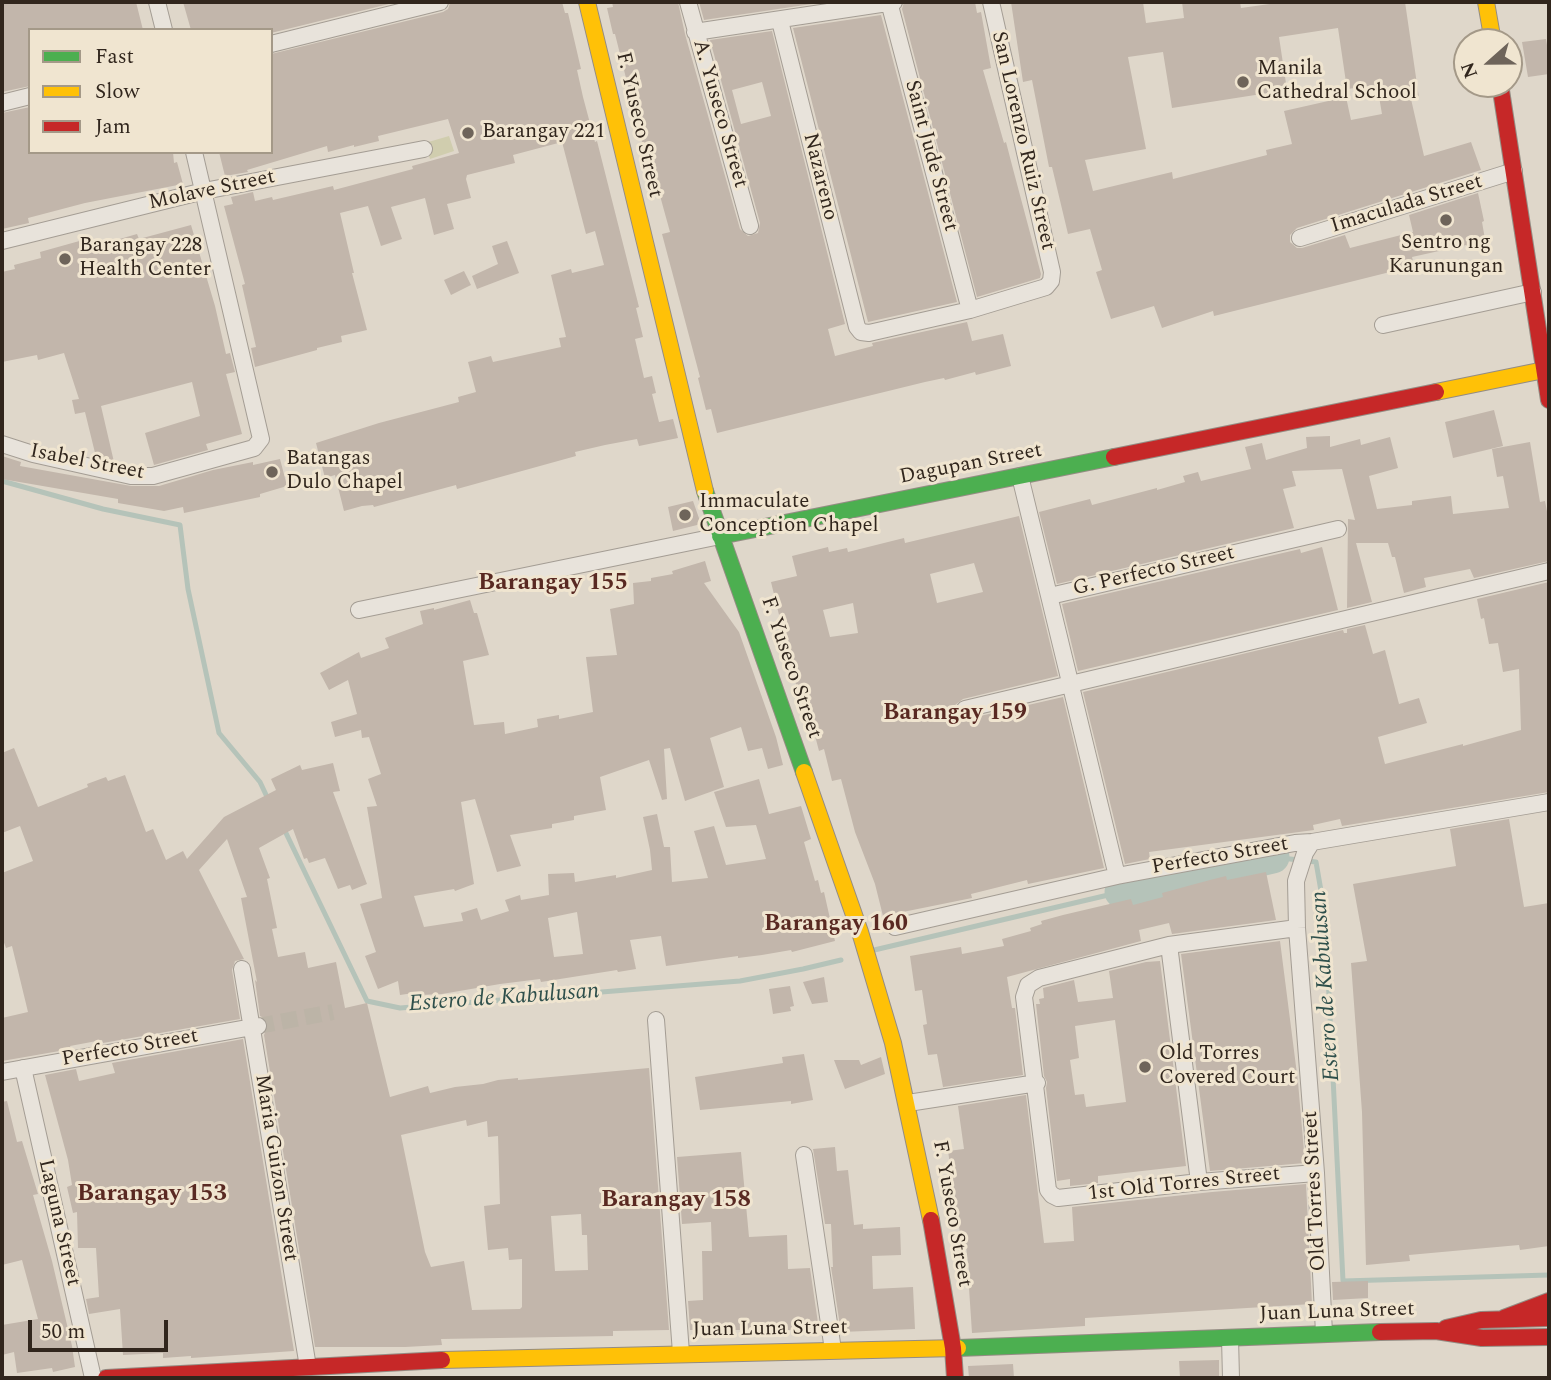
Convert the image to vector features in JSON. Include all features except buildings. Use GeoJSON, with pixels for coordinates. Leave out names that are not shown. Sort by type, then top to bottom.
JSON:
{"type":"FeatureCollection","features":[{"type":"Feature","properties":{"kind":"street"},"geometry":{"type":"LineString","coordinates":[[157,2],[164,28]]}},
{"type":"Feature","properties":{"kind":"street"},"geometry":{"type":"LineString","coordinates":[[273,44],[440,2]]}},
{"type":"Feature","properties":{"kind":"street","name":"F. Yuseco Street"},"geometry":{"type":"LineString","coordinates":[[587,2],[706,495],[860,932],[908,1103],[927,1195],[953,1348],[955,1378]]}},
{"type":"Feature","properties":{"kind":"street","name":"A. Yuseco Street"},"geometry":{"type":"LineString","coordinates":[[688,2],[750,226]]}},
{"type":"Feature","properties":{"kind":"street","name":"Saint Jude Street"},"geometry":{"type":"LineString","coordinates":[[889,2],[970,310]]}},
{"type":"Feature","properties":{"kind":"street"},"geometry":{"type":"LineString","coordinates":[[695,32],[894,2]]}},
{"type":"Feature","properties":{"kind":"street","name":"San Lorenzo Ruiz Street"},"geometry":{"type":"LineString","coordinates":[[970,310],[1046,287],[1051,281],[1052,272],[991,2]]}},
{"type":"Feature","properties":{"kind":"street"},"geometry":{"type":"LineString","coordinates":[[1486,2],[1491,28]]}},
{"type":"Feature","properties":{"kind":"street","name":"Nazareno"},"geometry":{"type":"LineString","coordinates":[[780,21],[857,327],[862,332],[869,333],[970,310]]}},
{"type":"Feature","properties":{"kind":"street"},"geometry":{"type":"LineString","coordinates":[[2,103],[28,96]]}},
{"type":"Feature","properties":{"kind":"street"},"geometry":{"type":"LineString","coordinates":[[1502,98],[1547,369],[1549,400]]}},
{"type":"Feature","properties":{"kind":"street","name":"Molave Street"},"geometry":{"type":"LineString","coordinates":[[2,241],[204,191],[424,149]]}},
{"type":"Feature","properties":{"kind":"street"},"geometry":{"type":"LineString","coordinates":[[195,154],[204,191]]}},
{"type":"Feature","properties":{"kind":"street","name":"Imaculada Street"},"geometry":{"type":"LineString","coordinates":[[1300,239],[1514,171]]}},
{"type":"Feature","properties":{"kind":"street","name":"Isabel Street"},"geometry":{"type":"LineString","coordinates":[[2,444],[33,454],[131,476],[153,476],[254,448],[261,439],[204,191]]}},
{"type":"Feature","properties":{"kind":"street"},"geometry":{"type":"LineString","coordinates":[[1383,325],[1533,292]]}},
{"type":"Feature","properties":{"kind":"street","name":"Dagupan Street"},"geometry":{"type":"LineString","coordinates":[[359,610],[1547,369]]}},
{"type":"Feature","properties":{"kind":"street","name":"G. Perfecto Street"},"geometry":{"type":"LineString","coordinates":[[1020,476],[1050,596],[1338,529]]}},
{"type":"Feature","properties":{"kind":"street"},"geometry":{"type":"LineString","coordinates":[[965,709],[1549,571]]}},
{"type":"Feature","properties":{"kind":"street"},"geometry":{"type":"LineString","coordinates":[[1050,596],[1117,876]]}},
{"type":"Feature","properties":{"kind":"street","name":"Perfecto Street"},"geometry":{"type":"LineString","coordinates":[[895,927],[1117,876],[1295,843],[1308,848],[1549,802]]}},
{"type":"Feature","properties":{"kind":"street","name":"Old Torres Street"},"geometry":{"type":"LineString","coordinates":[[1308,848],[1296,881],[1297,928],[1317,1173],[1324,1333]]}},
{"type":"Feature","properties":{"kind":"street"},"geometry":{"type":"LineString","coordinates":[[908,1103],[1037,1083],[1024,997],[1028,985],[1039,978],[1169,946],[1297,928]]}},
{"type":"Feature","properties":{"kind":"street"},"geometry":{"type":"LineString","coordinates":[[1169,946],[1199,1182]]}},
{"type":"Feature","properties":{"kind":"street","name":"Maria Guizon Street"},"geometry":{"type":"LineString","coordinates":[[242,970],[255,1027],[308,1367]]}},
{"type":"Feature","properties":{"kind":"street"},"geometry":{"type":"LineString","coordinates":[[656,1020],[681,1353]]}},
{"type":"Feature","properties":{"kind":"street","name":"Perfecto Street"},"geometry":{"type":"LineString","coordinates":[[2,1072],[255,1027]]}},
{"type":"Feature","properties":{"kind":"street","name":"Laguna Street"},"geometry":{"type":"LineString","coordinates":[[23,1068],[93,1378]]}},
{"type":"Feature","properties":{"kind":"street","name":"1st Old Torres Street"},"geometry":{"type":"LineString","coordinates":[[1037,1083],[1048,1190],[1058,1198],[1199,1182],[1317,1173]]}},
{"type":"Feature","properties":{"kind":"street"},"geometry":{"type":"LineString","coordinates":[[804,1155],[833,1350]]}},
{"type":"Feature","properties":{"kind":"street"},"geometry":{"type":"LineString","coordinates":[[1504,1318],[1549,1301]]}},
{"type":"Feature","properties":{"kind":"street","name":"Juan Luna Street"},"geometry":{"type":"LineString","coordinates":[[1436,1331],[1481,1320],[1549,1318]]}},
{"type":"Feature","properties":{"kind":"street","name":"Juan Luna Street"},"geometry":{"type":"LineString","coordinates":[[106,1378],[308,1367],[365,1371],[681,1353],[953,1348],[1324,1333],[1436,1331],[1482,1338],[1549,1337]]}},
{"type":"Feature","properties":{"kind":"street"},"geometry":{"type":"LineString","coordinates":[[1230,1338],[1231,1378]]}},
{"type":"Feature","properties":{"kind":"shaded area"},"geometry":{"type":"Polygon","coordinates":[[[449,136],[454,151],[430,159],[425,143],[449,136]]]}},
{"type":"Feature","properties":{"kind":"waterway"},"geometry":{"type":"LineString","coordinates":[[2,481],[103,509],[180,525],[188,589],[219,733],[260,782],[268,799]]}},
{"type":"Feature","properties":{"kind":"waterway","name":"Estero de Kabulusan"},"geometry":{"type":"LineString","coordinates":[[284,829],[367,1001],[400,1008],[740,981],[841,960]]}},
{"type":"Feature","properties":{"kind":"waterway","name":"Estero de Kabulusan"},"geometry":{"type":"LineString","coordinates":[[1273,857],[1316,862],[1325,914],[1343,1281],[1549,1275]]}},
{"type":"Feature","properties":{"kind":"waterway","name":"Estero de Kabulusan"},"geometry":{"type":"LineString","coordinates":[[1121,892],[1273,857]]}},
{"type":"Feature","properties":{"kind":"waterway","name":"Estero de Kabulusan"},"geometry":{"type":"LineString","coordinates":[[870,951],[1121,892]]}},
{"type":"Feature","properties":{"kind":"tunnel"},"geometry":{"type":"LineString","coordinates":[[258,1026],[333,1012]]}},
{"type":"Feature","properties":{"kind":"traffic: fast"},"geometry":{"type":"LineString","coordinates":[[720,536],[1114,457]]}},
{"type":"Feature","properties":{"kind":"traffic: fast"},"geometry":{"type":"LineString","coordinates":[[705,491],[804,772]]}},
{"type":"Feature","properties":{"kind":"traffic: fast"},"geometry":{"type":"LineString","coordinates":[[958,1348],[1380,1332]]}},
{"type":"Feature","properties":{"kind":"traffic: slow"},"geometry":{"type":"LineString","coordinates":[[587,2],[705,491]]}},
{"type":"Feature","properties":{"kind":"traffic: slow"},"geometry":{"type":"LineString","coordinates":[[1486,2],[1491,28]]}},
{"type":"Feature","properties":{"kind":"traffic: slow"},"geometry":{"type":"LineString","coordinates":[[1436,392],[1549,369]]}},
{"type":"Feature","properties":{"kind":"traffic: slow"},"geometry":{"type":"LineString","coordinates":[[804,772],[860,932],[893,1043],[931,1220]]}},
{"type":"Feature","properties":{"kind":"traffic: slow"},"geometry":{"type":"LineString","coordinates":[[442,1360],[958,1348]]}},
{"type":"Feature","properties":{"kind":"traffic: jam"},"geometry":{"type":"LineString","coordinates":[[1502,98],[1549,400]]}},
{"type":"Feature","properties":{"kind":"traffic: jam"},"geometry":{"type":"LineString","coordinates":[[1114,457],[1436,392]]}},
{"type":"Feature","properties":{"kind":"traffic: jam"},"geometry":{"type":"LineString","coordinates":[[931,1220],[953,1348],[955,1378]]}},
{"type":"Feature","properties":{"kind":"traffic: jam"},"geometry":{"type":"LineString","coordinates":[[1504,1318],[1549,1301]]}},
{"type":"Feature","properties":{"kind":"traffic: jam"},"geometry":{"type":"LineString","coordinates":[[1446,1328],[1481,1320],[1549,1318]]}},
{"type":"Feature","properties":{"kind":"traffic: jam"},"geometry":{"type":"LineString","coordinates":[[1380,1332],[1436,1331],[1482,1338],[1549,1337]]}},
{"type":"Feature","properties":{"kind":"traffic: jam"},"geometry":{"type":"LineString","coordinates":[[106,1378],[442,1360]]}},
{"type":"Feature","properties":{"kind":"place","name":"Manila Cathedral School"},"geometry":{"type":"Point","coordinates":[1243,82]}},
{"type":"Feature","properties":{"kind":"place","name":"Barangay 221"},"geometry":{"type":"Point","coordinates":[468,133]}},
{"type":"Feature","properties":{"kind":"place","name":"Sentro ng Karunungan"},"geometry":{"type":"Point","coordinates":[1446,220]}},
{"type":"Feature","properties":{"kind":"place","name":"Barangay 228 Health Center"},"geometry":{"type":"Point","coordinates":[65,259]}},
{"type":"Feature","properties":{"kind":"place","name":"Batangas Dulo Chapel"},"geometry":{"type":"Point","coordinates":[272,472]}},
{"type":"Feature","properties":{"kind":"place","name":"Immaculate Conception Chapel"},"geometry":{"type":"Point","coordinates":[685,515]}},
{"type":"Feature","properties":{"kind":"place","name":"Old Torres Covered Court"},"geometry":{"type":"Point","coordinates":[1145,1067]}},
{"type":"Feature","properties":{"kind":"district","name":"Barangay 155"},"geometry":{"type":"Point","coordinates":[553,584]}},
{"type":"Feature","properties":{"kind":"district","name":"Barangay 159"},"geometry":{"type":"Point","coordinates":[955,714]}},
{"type":"Feature","properties":{"kind":"district","name":"Barangay 160"},"geometry":{"type":"Point","coordinates":[836,925]}},
{"type":"Feature","properties":{"kind":"district","name":"Barangay 153"},"geometry":{"type":"Point","coordinates":[152,1195]}},
{"type":"Feature","properties":{"kind":"district","name":"Barangay 158"},"geometry":{"type":"Point","coordinates":[676,1201]}}]}
